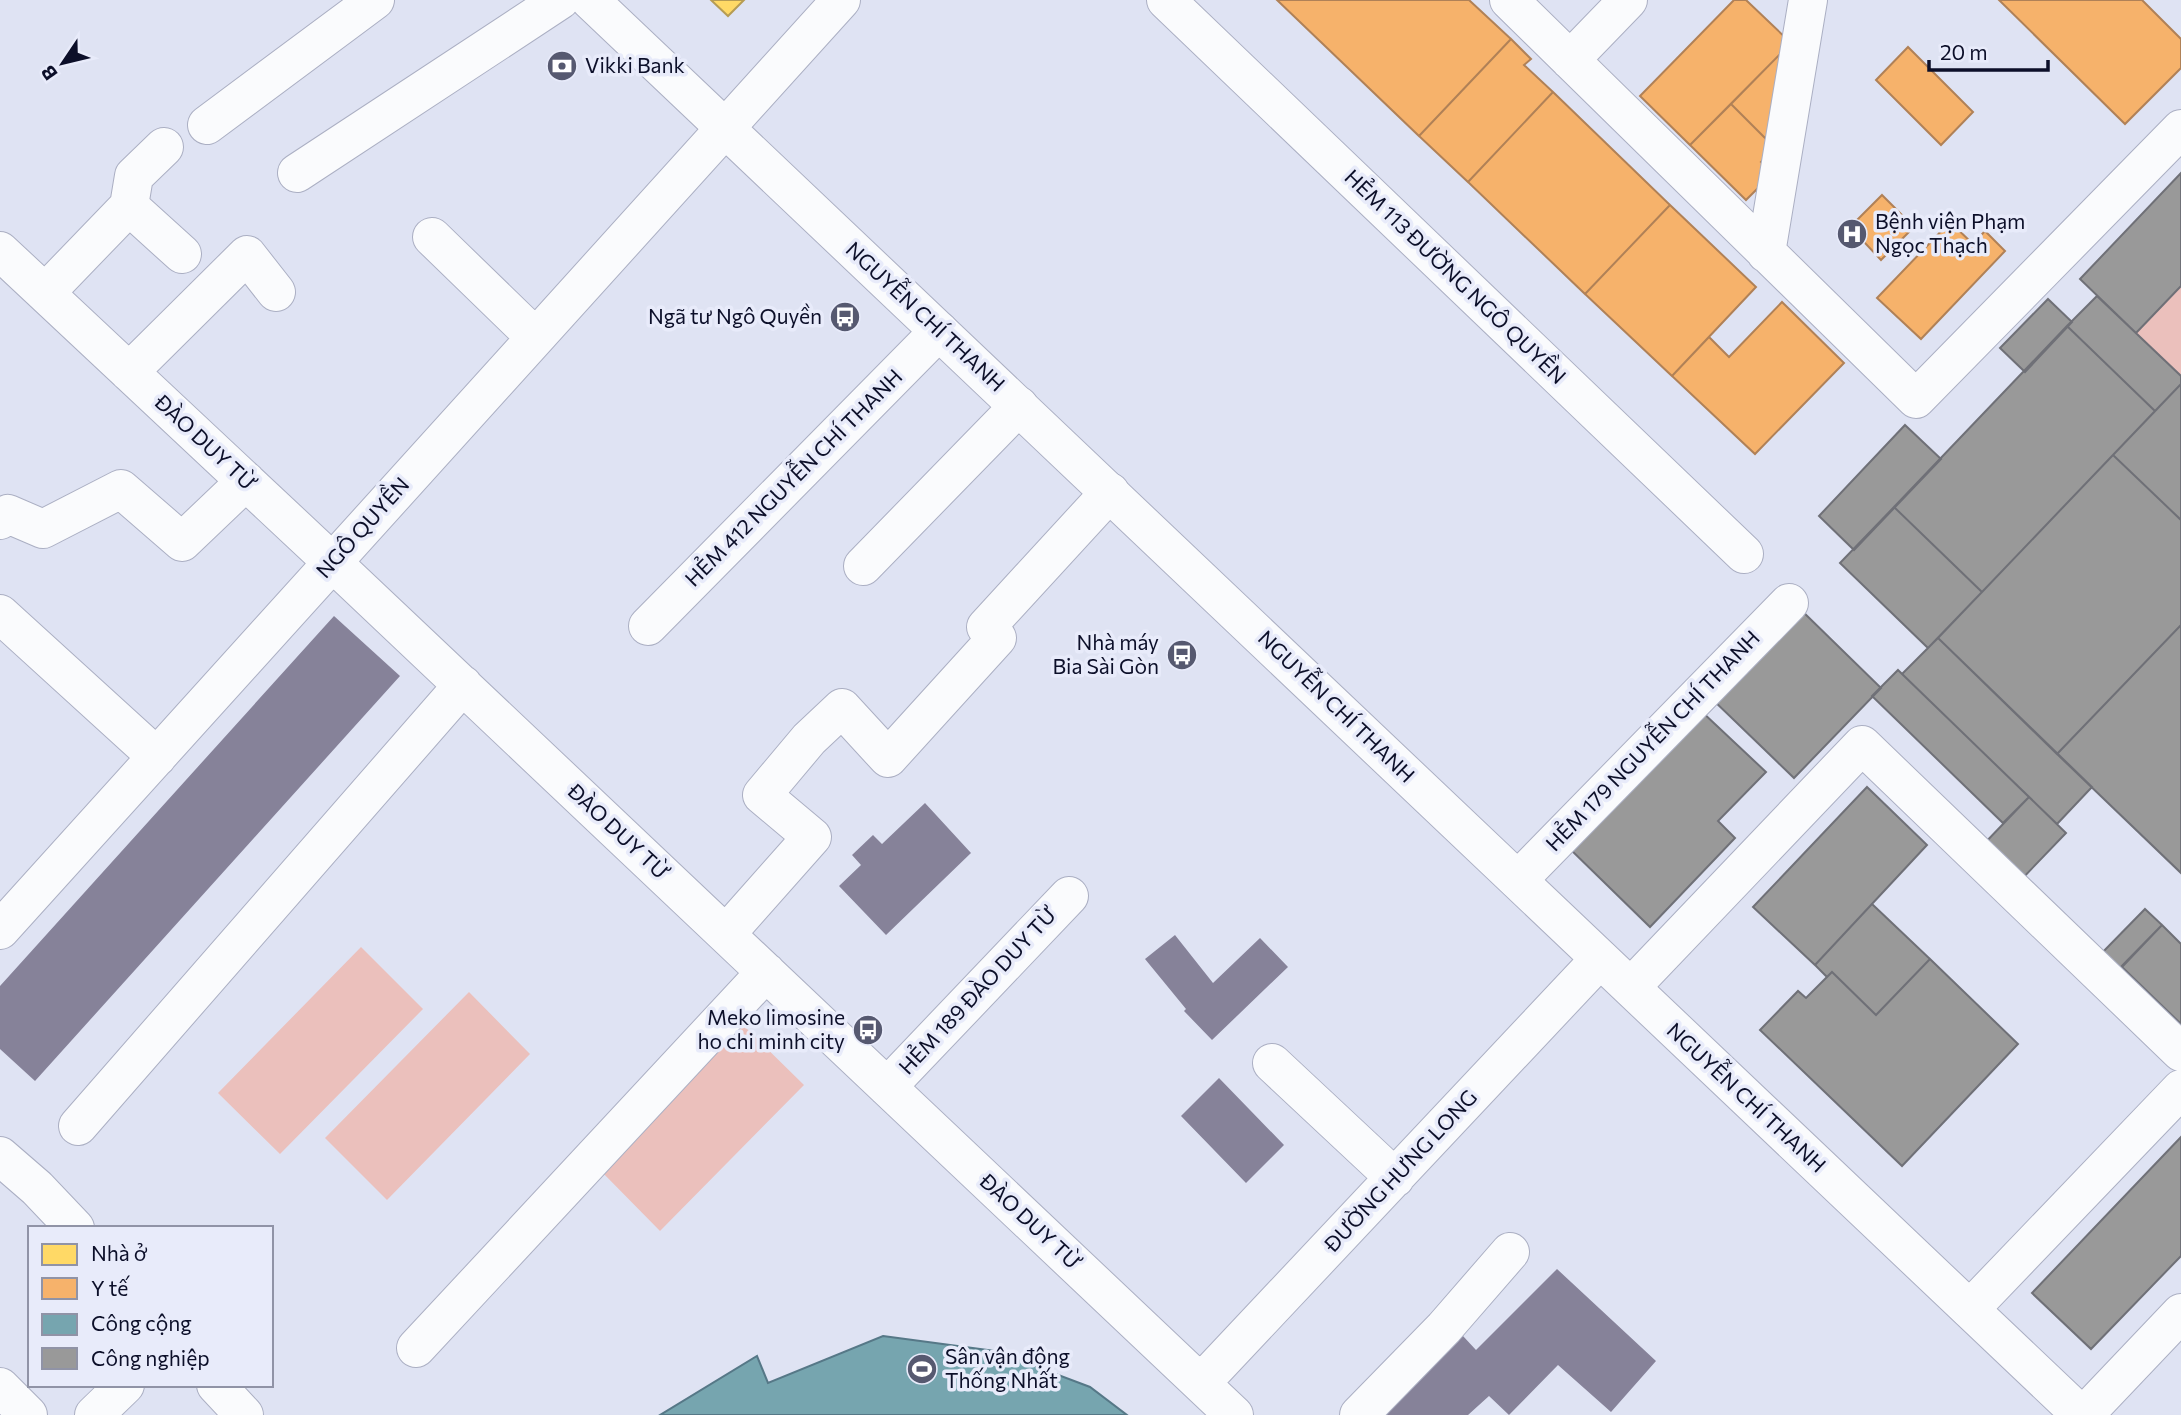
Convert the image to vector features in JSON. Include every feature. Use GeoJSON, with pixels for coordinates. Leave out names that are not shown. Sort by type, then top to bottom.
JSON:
{"type":"FeatureCollection","features":[{"type":"Feature","properties":{"kind":"street"},"geometry":{"type":"LineString","coordinates":[[207,125],[375,0]]}},
{"type":"Feature","properties":{"kind":"street"},"geometry":{"type":"LineString","coordinates":[[297,173],[560,0]]}},
{"type":"Feature","properties":{"kind":"street","name":"NGUYỄN CHÍ THANH"},"geometry":{"type":"LineString","coordinates":[[590,0],[2082,1415]]}},
{"type":"Feature","properties":{"kind":"street","name":"NGÔ QUYỀN"},"geometry":{"type":"LineString","coordinates":[[3,922],[157,757],[841,0]]}},
{"type":"Feature","properties":{"kind":"street","name":"HẺM 113 ĐƯỜNG NGÔ QUYỀN"},"geometry":{"type":"LineString","coordinates":[[1166,0],[1744,554]]}},
{"type":"Feature","properties":{"kind":"street"},"geometry":{"type":"LineString","coordinates":[[1509,0],[1916,399],[2181,129]]}},
{"type":"Feature","properties":{"kind":"street"},"geometry":{"type":"LineString","coordinates":[[1570,60],[1628,0]]}},
{"type":"Feature","properties":{"kind":"street"},"geometry":{"type":"LineString","coordinates":[[1766,253],[1808,0]]}},
{"type":"Feature","properties":{"kind":"street"},"geometry":{"type":"LineString","coordinates":[[45,293],[130,206],[134,176],[164,147]]}},
{"type":"Feature","properties":{"kind":"street"},"geometry":{"type":"LineString","coordinates":[[130,206],[182,254]]}},
{"type":"Feature","properties":{"kind":"street"},"geometry":{"type":"LineString","coordinates":[[432,237],[535,337]]}},
{"type":"Feature","properties":{"kind":"street","name":"ĐÀO DUY TỪ"},"geometry":{"type":"LineString","coordinates":[[0,251],[1234,1415]]}},
{"type":"Feature","properties":{"kind":"street"},"geometry":{"type":"LineString","coordinates":[[129,372],[247,255],[276,292]]}},
{"type":"Feature","properties":{"kind":"street","name":"HẺM 412 NGUYỄN CHÍ THANH"},"geometry":{"type":"LineString","coordinates":[[648,626],[939,331]]}},
{"type":"Feature","properties":{"kind":"street"},"geometry":{"type":"LineString","coordinates":[[863,566],[1019,406]]}},
{"type":"Feature","properties":{"kind":"street"},"geometry":{"type":"LineString","coordinates":[[0,520],[8,514],[43,529],[121,489],[182,542],[246,481]]}},
{"type":"Feature","properties":{"kind":"street"},"geometry":{"type":"LineString","coordinates":[[726,934],[812,838],[762,795],[809,738],[842,708],[888,758],[997,639],[986,627],[1110,492]]}},
{"type":"Feature","properties":{"kind":"street","name":"HẺM 179 NGUYỄN CHÍ THANH"},"geometry":{"type":"LineString","coordinates":[[1518,880],[1789,603]]}},
{"type":"Feature","properties":{"kind":"street"},"geometry":{"type":"LineString","coordinates":[[0,614],[157,757]]}},
{"type":"Feature","properties":{"kind":"street"},"geometry":{"type":"LineString","coordinates":[[78,1126],[463,685]]}},
{"type":"Feature","properties":{"kind":"street"},"geometry":{"type":"LineString","coordinates":[[1631,987],[1862,745],[2181,1052]]}},
{"type":"Feature","properties":{"kind":"street","name":"HẺM 189 ĐÀO DUY TỪ"},"geometry":{"type":"LineString","coordinates":[[887,1087],[1069,896]]}},
{"type":"Feature","properties":{"kind":"street","name":"ĐƯỜNG HƯNG LONG"},"geometry":{"type":"LineString","coordinates":[[1201,1383],[1600,959]]}},
{"type":"Feature","properties":{"kind":"street"},"geometry":{"type":"LineString","coordinates":[[416,1348],[766,972]]}},
{"type":"Feature","properties":{"kind":"street"},"geometry":{"type":"LineString","coordinates":[[1272,1063],[1395,1178]]}},
{"type":"Feature","properties":{"kind":"street"},"geometry":{"type":"LineString","coordinates":[[1970,1309],[2181,1089]]}},
{"type":"Feature","properties":{"kind":"street"},"geometry":{"type":"LineString","coordinates":[[0,1156],[37,1188],[73,1226]]}},
{"type":"Feature","properties":{"kind":"street"},"geometry":{"type":"LineString","coordinates":[[1359,1415],[1444,1328],[1510,1252]]}},
{"type":"Feature","properties":{"kind":"street"},"geometry":{"type":"LineString","coordinates":[[2082,1415],[2181,1313]]}},
{"type":"Feature","properties":{"kind":"street"},"geometry":{"type":"LineString","coordinates":[[94,1415],[123,1387]]}},
{"type":"Feature","properties":{"kind":"street"},"geometry":{"type":"LineString","coordinates":[[218,1387],[244,1415]]}},
{"type":"Feature","properties":{"kind":"shaded area"},"geometry":{"type":"Polygon","coordinates":[[[2181,286],[2181,376],[2136,333],[2181,286]]]}},
{"type":"Feature","properties":{"kind":"shaded area"},"geometry":{"type":"Polygon","coordinates":[[[361,947],[423,1009],[280,1154],[218,1093],[361,947]]]}},
{"type":"Feature","properties":{"kind":"shaded area"},"geometry":{"type":"Polygon","coordinates":[[[469,992],[530,1054],[387,1200],[325,1138],[469,992]]]}},
{"type":"Feature","properties":{"kind":"shaded area"},"geometry":{"type":"Polygon","coordinates":[[[742,1024],[804,1085],[660,1231],[599,1169],[742,1024]]]}},
{"type":"Feature","properties":{"kind":"building: Nhà ở"},"geometry":{"type":"Polygon","coordinates":[[[711,0],[744,0],[728,16],[711,0]]]}},
{"type":"Feature","properties":{"kind":"building: Y tế"},"geometry":{"type":"Polygon","coordinates":[[[1277,0],[1469,0],[1511,39],[1419,136],[1277,0]]]}},
{"type":"Feature","properties":{"kind":"building: Y tế"},"geometry":{"type":"Polygon","coordinates":[[[1734,0],[1746,0],[1791,43],[1690,145],[1640,96],[1734,0]]]}},
{"type":"Feature","properties":{"kind":"building: Y tế"},"geometry":{"type":"Polygon","coordinates":[[[1999,0],[2142,0],[2181,39],[2181,68],[2125,124],[1999,0]]]}},
{"type":"Feature","properties":{"kind":"building: Y tế"},"geometry":{"type":"Polygon","coordinates":[[[1511,39],[1531,59],[1524,65],[1553,92],[1468,182],[1419,136],[1511,39]]]}},
{"type":"Feature","properties":{"kind":"building: Y tế"},"geometry":{"type":"Polygon","coordinates":[[[1791,43],[1775,148],[1731,104],[1791,43]]]}},
{"type":"Feature","properties":{"kind":"building: Y tế"},"geometry":{"type":"Polygon","coordinates":[[[1908,47],[1973,112],[1941,145],[1876,80],[1908,47]]]}},
{"type":"Feature","properties":{"kind":"building: Y tế"},"geometry":{"type":"Polygon","coordinates":[[[1553,92],[1670,205],[1585,294],[1468,182],[1553,92]]]}},
{"type":"Feature","properties":{"kind":"building: Y tế"},"geometry":{"type":"Polygon","coordinates":[[[1731,104],[1775,148],[1761,162],[1773,173],[1746,200],[1690,145],[1731,104]]]}},
{"type":"Feature","properties":{"kind":"building: Y tế"},"geometry":{"type":"Polygon","coordinates":[[[1882,195],[1914,227],[1881,260],[1850,227],[1882,195]]]}},
{"type":"Feature","properties":{"kind":"building: Y tế"},"geometry":{"type":"Polygon","coordinates":[[[1670,205],[1756,287],[1672,376],[1585,294],[1670,205]]]}},
{"type":"Feature","properties":{"kind":"building: Y tế"},"geometry":{"type":"Polygon","coordinates":[[[1950,222],[1973,244],[1985,231],[2005,251],[1921,339],[1877,298],[1950,222]]]}},
{"type":"Feature","properties":{"kind":"building: Y tế"},"geometry":{"type":"Polygon","coordinates":[[[1782,302],[1844,363],[1755,454],[1672,376],[1709,337],[1729,357],[1782,302]]]}},
{"type":"Feature","properties":{"kind":"building: Công cộng","name":"Sân vận động Thống Nhất"},"geometry":{"type":"Polygon","coordinates":[[[883,1336],[995,1351],[1090,1387],[1127,1415],[660,1415],[757,1356],[768,1383],[883,1336]]]}},
{"type":"Feature","properties":{"kind":"building: Công nghiệp"},"geometry":{"type":"Polygon","coordinates":[[[2181,173],[2181,286],[2136,333],[2080,279],[2181,173]]]}},
{"type":"Feature","properties":{"kind":"building: Công nghiệp"},"geometry":{"type":"Polygon","coordinates":[[[2097,296],[2181,376],[2181,384],[2155,411],[2067,326],[2097,296]]]}},
{"type":"Feature","properties":{"kind":"building: Công nghiệp"},"geometry":{"type":"Polygon","coordinates":[[[2048,299],[2072,322],[2025,372],[2000,348],[2048,299]]]}},
{"type":"Feature","properties":{"kind":"building: Công nghiệp"},"geometry":{"type":"Polygon","coordinates":[[[2067,326],[2155,411],[1982,592],[1894,507],[2067,326]]]}},
{"type":"Feature","properties":{"kind":"building: Công nghiệp"},"geometry":{"type":"Polygon","coordinates":[[[2181,384],[2181,520],[2113,455],[2181,384]]]}},
{"type":"Feature","properties":{"kind":"building: Công nghiệp"},"geometry":{"type":"Polygon","coordinates":[[[1905,425],[1941,459],[1854,550],[1819,516],[1905,425]]]}},
{"type":"Feature","properties":{"kind":"building: Công nghiệp"},"geometry":{"type":"Polygon","coordinates":[[[2113,455],[2181,520],[2181,625],[2057,754],[1938,638],[2113,455]]]}},
{"type":"Feature","properties":{"kind":"building: Công nghiệp"},"geometry":{"type":"Polygon","coordinates":[[[1894,507],[1982,592],[1928,648],[1840,563],[1894,507]]]}},
{"type":"Feature","properties":{"kind":"building: Công nghiệp"},"geometry":{"type":"Polygon","coordinates":[[[1798,607],[1881,688],[1794,778],[1711,698],[1798,607]]]}},
{"type":"Feature","properties":{"kind":"building: Công nghiệp"},"geometry":{"type":"Polygon","coordinates":[[[2181,625],[2181,873],[2057,754],[2181,625]]]}},
{"type":"Feature","properties":{"kind":"building: Công nghiệp"},"geometry":{"type":"Polygon","coordinates":[[[1938,638],[2092,787],[2057,824],[1902,674],[1938,638]]]}},
{"type":"Feature","properties":{"kind":"building: Công nghiệp"},"geometry":{"type":"Polygon","coordinates":[[[1898,670],[2029,797],[2003,823],[1872,696],[1898,670]]]}},
{"type":"Feature","properties":{"kind":"building: Công nghiệp"},"geometry":{"type":"Polygon","coordinates":[[[1700,710],[1766,772],[1718,821],[1735,838],[1650,927],[1568,847],[1700,710]]]}},
{"type":"Feature","properties":{"kind":"building: Công nghiệp"},"geometry":{"type":"Polygon","coordinates":[[[1867,787],[1927,845],[1815,965],[1753,907],[1867,787]]]}},
{"type":"Feature","properties":{"kind":"building: Công nghiệp"},"geometry":{"type":"Polygon","coordinates":[[[2029,797],[2066,833],[2018,883],[1981,847],[2029,797]]]}},
{"type":"Feature","properties":{"kind":"building: Công nghiệp"},"geometry":{"type":"Polygon","coordinates":[[[1872,904],[1930,959],[1876,1015],[1832,972],[1827,977],[1815,965],[1872,904]]]}},
{"type":"Feature","properties":{"kind":"building: Công nghiệp"},"geometry":{"type":"Polygon","coordinates":[[[2145,909],[2162,925],[2113,975],[2096,959],[2145,909]]]}},
{"type":"Feature","properties":{"kind":"building: Công nghiệp"},"geometry":{"type":"Polygon","coordinates":[[[2162,925],[2181,944],[2181,1024],[2122,967],[2162,925]]]}},
{"type":"Feature","properties":{"kind":"building: Công nghiệp"},"geometry":{"type":"Polygon","coordinates":[[[1930,959],[2018,1044],[1902,1166],[1760,1030],[1798,991],[1806,998],[1832,972],[1876,1015],[1930,959]]]}},
{"type":"Feature","properties":{"kind":"building: Công nghiệp"},"geometry":{"type":"Polygon","coordinates":[[[2181,1137],[2181,1256],[2091,1349],[2032,1293],[2181,1137]]]}},
{"type":"Feature","properties":{"kind":"building: Khác"},"geometry":{"type":"Polygon","coordinates":[[[334,616],[400,676],[35,1081],[0,1049],[0,986],[334,616]]]}},
{"type":"Feature","properties":{"kind":"building: Khác"},"geometry":{"type":"Polygon","coordinates":[[[925,803],[971,853],[886,935],[839,886],[861,865],[852,855],[873,835],[882,844],[925,803]]]}},
{"type":"Feature","properties":{"kind":"building: Khác"},"geometry":{"type":"Polygon","coordinates":[[[1175,935],[1213,983],[1260,938],[1288,967],[1212,1040],[1184,1011],[1186,1009],[1145,959],[1175,935]]]}},
{"type":"Feature","properties":{"kind":"building: Khác"},"geometry":{"type":"Polygon","coordinates":[[[1219,1078],[1284,1145],[1246,1183],[1181,1116],[1219,1078]]]}},
{"type":"Feature","properties":{"kind":"building: Khác"},"geometry":{"type":"Polygon","coordinates":[[[1557,1269],[1656,1361],[1611,1412],[1558,1365],[1509,1415],[1489,1396],[1468,1415],[1376,1415],[1463,1336],[1476,1350],[1557,1269]]]}},
{"type":"Feature","properties":{"kind":"place","name":"Vikki Bank"},"geometry":{"type":"Point","coordinates":[562,66]}},
{"type":"Feature","properties":{"kind":"place","name":"Bệnh viện Phạm Ngọc Thạch"},"geometry":{"type":"Point","coordinates":[1852,234]}},
{"type":"Feature","properties":{"kind":"place","name":"Ngã tư Ngô Quyền"},"geometry":{"type":"Point","coordinates":[845,317]}},
{"type":"Feature","properties":{"kind":"place","name":"Nhà máy Bia Sài Gòn"},"geometry":{"type":"Point","coordinates":[1182,655]}},
{"type":"Feature","properties":{"kind":"place","name":"Meko limosine ho chi minh city"},"geometry":{"type":"Point","coordinates":[868,1030]}},
{"type":"Feature","properties":{"kind":"place","name":"Sân vận động Thống Nhất"},"geometry":{"type":"Point","coordinates":[922,1369]}}]}
